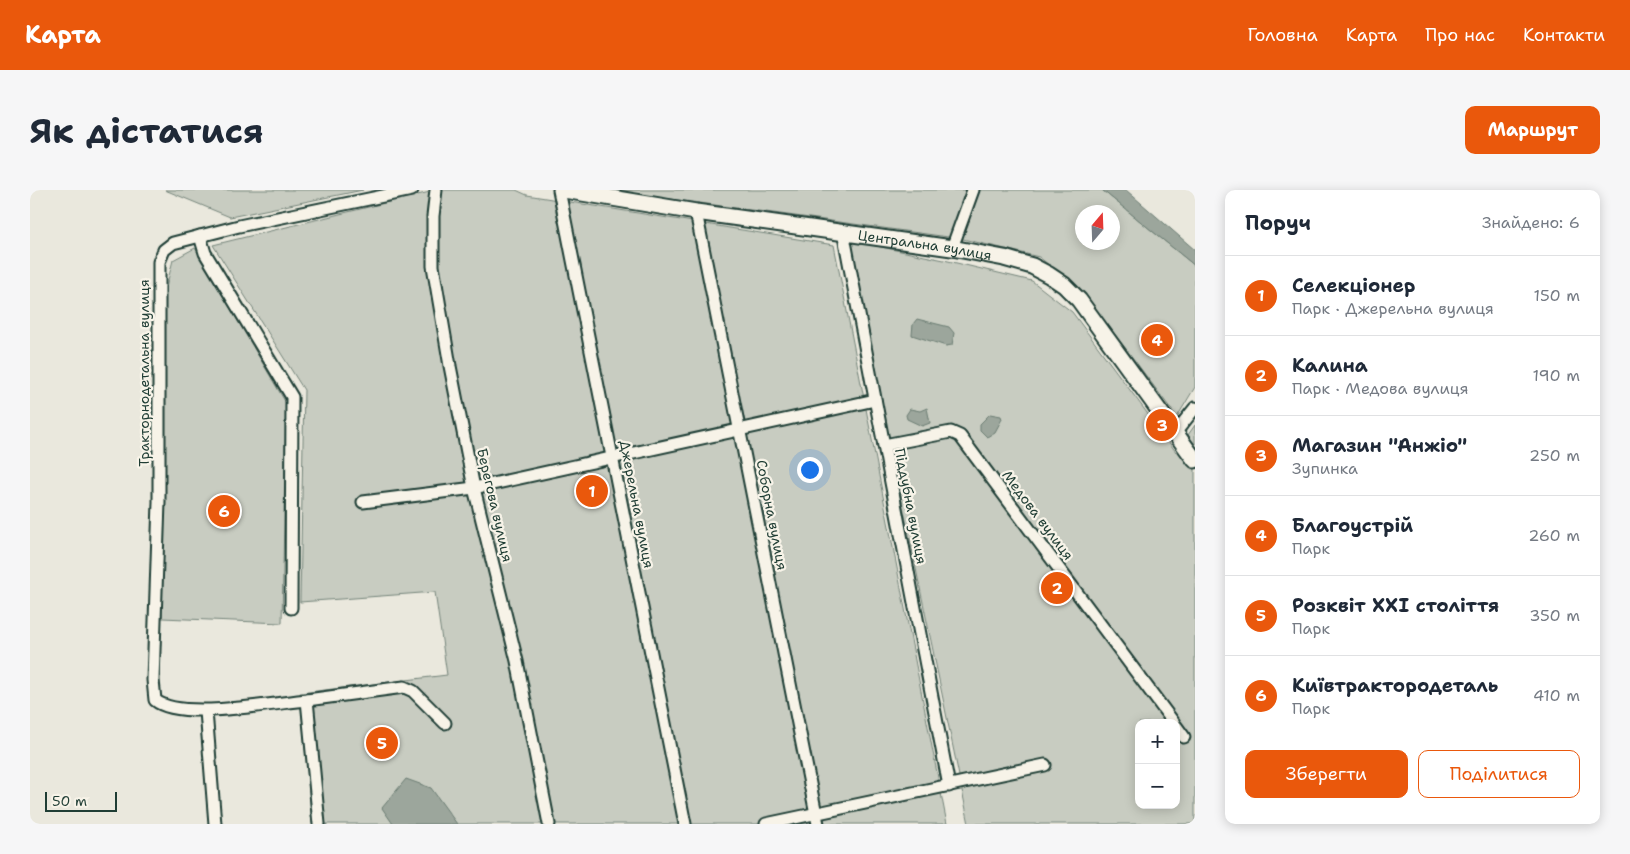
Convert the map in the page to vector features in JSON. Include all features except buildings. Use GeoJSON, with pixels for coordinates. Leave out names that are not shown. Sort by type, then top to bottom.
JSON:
{"type":"FeatureCollection","features":[{"type":"Feature","properties":{"kind":"street","name":"Тракторнодетальна вулиця"},"geometry":{"type":"LineString","coordinates":[[412,190],[173,242],[164,250],[159,262],[159,502],[153,680],[155,700],[162,706],[206,711],[404,687],[413,690],[445,723]]}},
{"type":"Feature","properties":{"kind":"street","name":"Берегова вулиця"},"geometry":{"type":"LineString","coordinates":[[436,190],[433,216],[433,266],[474,488],[517,661],[549,824]]}},
{"type":"Feature","properties":{"kind":"street","name":"Джерельна вулиця"},"geometry":{"type":"LineString","coordinates":[[559,190],[685,824]]}},
{"type":"Feature","properties":{"kind":"street","name":"Центральна вулиця"},"geometry":{"type":"LineString","coordinates":[[564,190],[696,212],[843,231],[952,248],[1032,266],[1064,285],[1079,300],[1195,460]]}},
{"type":"Feature","properties":{"kind":"street"},"geometry":{"type":"LineString","coordinates":[[952,248],[973,190]]}},
{"type":"Feature","properties":{"kind":"street","name":"Соборна вулиця"},"geometry":{"type":"LineString","coordinates":[[696,212],[817,819]]}},
{"type":"Feature","properties":{"kind":"street","name":"Піддубна вулиця"},"geometry":{"type":"LineString","coordinates":[[843,231],[949,786]]}},
{"type":"Feature","properties":{"kind":"street"},"geometry":{"type":"LineString","coordinates":[[200,236],[205,253],[292,397],[291,608]]}},
{"type":"Feature","properties":{"kind":"street"},"geometry":{"type":"LineString","coordinates":[[362,502],[474,488],[875,400]]}},
{"type":"Feature","properties":{"kind":"street"},"geometry":{"type":"LineString","coordinates":[[1175,433],[1195,408]]}},
{"type":"Feature","properties":{"kind":"street","name":"Медова вулиця"},"geometry":{"type":"LineString","coordinates":[[884,445],[951,432],[960,436],[1171,719]]}},
{"type":"Feature","properties":{"kind":"street"},"geometry":{"type":"LineString","coordinates":[[307,700],[318,824]]}},
{"type":"Feature","properties":{"kind":"street"},"geometry":{"type":"LineString","coordinates":[[206,711],[215,824]]}},
{"type":"Feature","properties":{"kind":"street"},"geometry":{"type":"LineString","coordinates":[[1180,732],[1184,737]]}},
{"type":"Feature","properties":{"kind":"street"},"geometry":{"type":"LineString","coordinates":[[766,824],[817,819],[949,786],[1045,765]]}},
{"type":"Feature","properties":{"kind":"shaded area"},"geometry":{"type":"Polygon","coordinates":[[[165,190],[363,190],[230,217],[165,190]]]}},
{"type":"Feature","properties":{"kind":"shaded area"},"geometry":{"type":"Polygon","coordinates":[[[438,190],[516,190],[527,195],[834,245],[947,824],[312,824],[300,693],[447,675],[435,592],[300,602],[304,390],[213,245],[438,190]]]}},
{"type":"Feature","properties":{"kind":"shaded area"},"geometry":{"type":"Polygon","coordinates":[[[605,190],[1102,190],[1195,266],[1195,387],[1177,417],[1084,293],[1039,257],[963,239],[605,190]]]}},
{"type":"Feature","properties":{"kind":"shaded area"},"geometry":{"type":"Polygon","coordinates":[[[1102,190],[1126,190],[1195,250],[1195,266],[1102,190]]]}},
{"type":"Feature","properties":{"kind":"shaded area"},"geometry":{"type":"Polygon","coordinates":[[[852,241],[1032,281],[1072,312],[1176,452],[1195,425],[1195,824],[969,824],[849,246],[852,241]]]}},
{"type":"Feature","properties":{"kind":"shaded area"},"geometry":{"type":"Polygon","coordinates":[[[195,248],[286,403],[282,623],[162,618],[165,292],[173,260],[195,248]]]}},
{"type":"Feature","properties":{"kind":"shaded area"},"geometry":{"type":"Polygon","coordinates":[[[917,319],[949,327],[954,333],[952,345],[946,346],[912,335],[913,324],[917,319]]]}},
{"type":"Feature","properties":{"kind":"shaded area"},"geometry":{"type":"Polygon","coordinates":[[[927,408],[930,423],[922,426],[907,419],[906,415],[910,409],[920,411],[927,408]]]}},
{"type":"Feature","properties":{"kind":"shaded area"},"geometry":{"type":"Polygon","coordinates":[[[990,414],[1001,416],[1002,419],[995,432],[987,437],[980,430],[980,424],[990,414]]]}},
{"type":"Feature","properties":{"kind":"shaded area"},"geometry":{"type":"Polygon","coordinates":[[[406,779],[431,788],[457,824],[393,824],[382,808],[406,779]]]}},
{"type":"Feature","properties":{"kind":"place","name":"Благоустрій"},"geometry":{"type":"Point","coordinates":[1157,340]}},
{"type":"Feature","properties":{"kind":"place","name":"Магазин \"Анжіо\""},"geometry":{"type":"Point","coordinates":[1162,425]}},
{"type":"Feature","properties":{"kind":"place","name":"Селекціонер"},"geometry":{"type":"Point","coordinates":[592,491]}},
{"type":"Feature","properties":{"kind":"place","name":"Київтрактородеталь"},"geometry":{"type":"Point","coordinates":[224,511]}},
{"type":"Feature","properties":{"kind":"place","name":"Калина"},"geometry":{"type":"Point","coordinates":[1057,588]}},
{"type":"Feature","properties":{"kind":"place","name":"Розквіт XXI століття"},"geometry":{"type":"Point","coordinates":[382,743]}}]}
